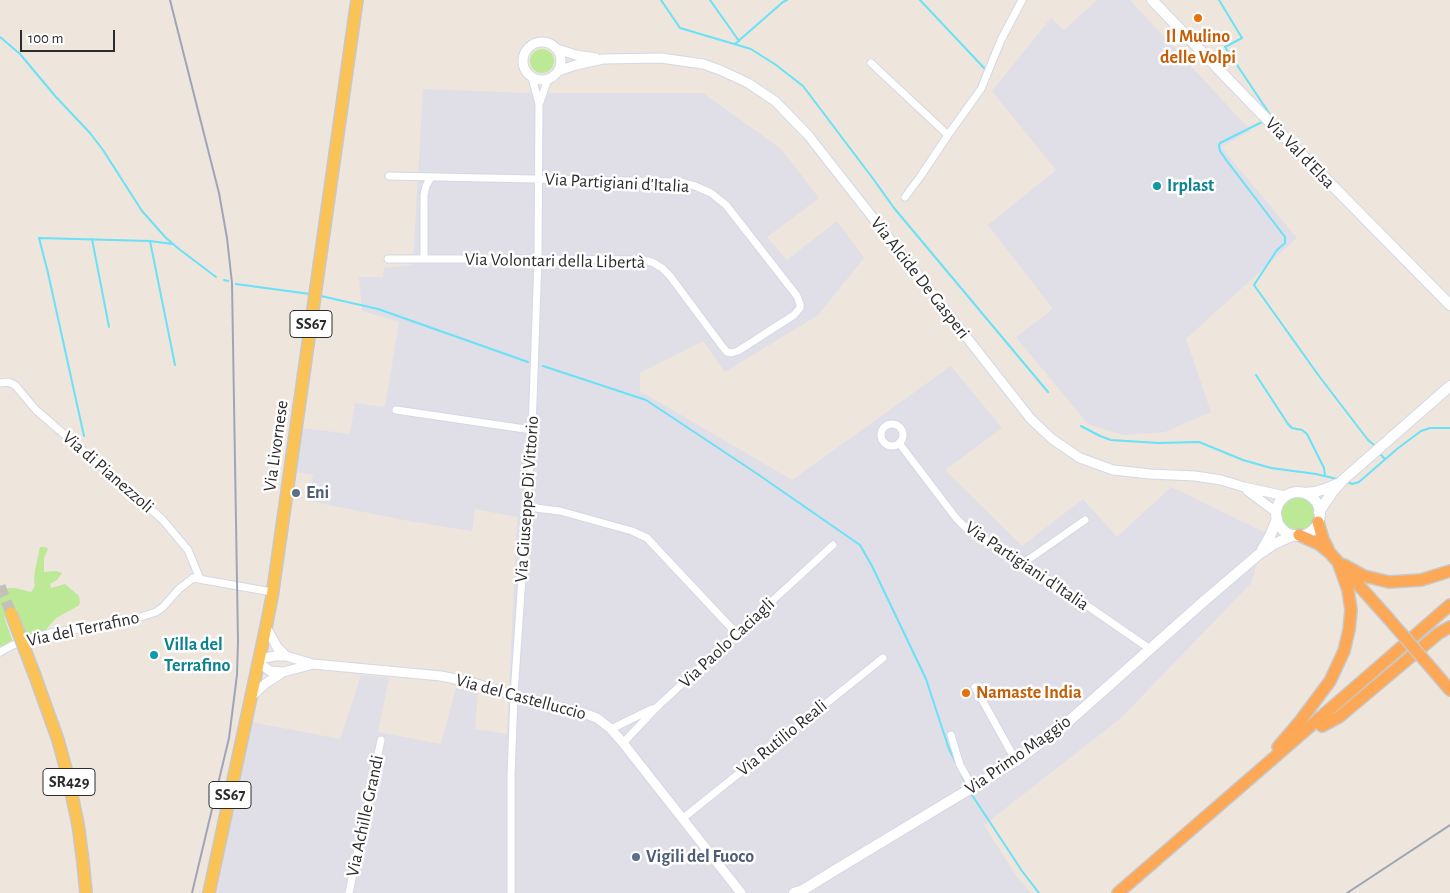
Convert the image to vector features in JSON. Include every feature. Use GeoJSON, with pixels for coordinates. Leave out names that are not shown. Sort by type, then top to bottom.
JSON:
{"type":"FeatureCollection","features":[{"type":"Feature","properties":{"kind":"highway"},"geometry":{"type":"LineString","coordinates":[[1318,517],[1323,539],[1330,553]]}},
{"type":"Feature","properties":{"kind":"highway"},"geometry":{"type":"LineString","coordinates":[[1297,535],[1319,544],[1330,553],[1450,690]]}},
{"type":"Feature","properties":{"kind":"highway"},"geometry":{"type":"LineString","coordinates":[[1338,562],[1364,576],[1389,582],[1421,580],[1450,571]]}},
{"type":"Feature","properties":{"kind":"highway"},"geometry":{"type":"LineString","coordinates":[[1254,776],[1301,720],[1330,681],[1344,651],[1350,630],[1351,610],[1348,590],[1338,562]]}},
{"type":"Feature","properties":{"kind":"highway"},"geometry":{"type":"LineString","coordinates":[[1118,893],[1450,605]]}},
{"type":"Feature","properties":{"kind":"highway"},"geometry":{"type":"LineString","coordinates":[[1129,893],[1450,615]]}},
{"type":"Feature","properties":{"kind":"highway"},"geometry":{"type":"LineString","coordinates":[[1322,726],[1339,717],[1439,632],[1450,627]]}},
{"type":"Feature","properties":{"kind":"main road","name":"Via Livornese"},"geometry":{"type":"LineString","coordinates":[[209,893],[272,592],[357,0]]}},
{"type":"Feature","properties":{"kind":"main road","name":"Via Val d'Elsa"},"geometry":{"type":"LineString","coordinates":[[1152,0],[1252,105],[1450,306]]}},
{"type":"Feature","properties":{"kind":"main road"},"geometry":{"type":"LineString","coordinates":[[1344,479],[1326,489],[1315,492],[1291,493],[1285,496],[1278,503],[1276,516],[1283,530],[1297,535],[1310,531],[1333,491],[1344,479],[1450,386]]}},
{"type":"Feature","properties":{"kind":"main road"},"geometry":{"type":"LineString","coordinates":[[1304,493],[1315,500],[1318,517]]}},
{"type":"Feature","properties":{"kind":"main road","name":"Via Primo Maggio"},"geometry":{"type":"LineString","coordinates":[[1258,555],[1270,536],[1276,516]]}},
{"type":"Feature","properties":{"kind":"main road","name":"Via Primo Maggio"},"geometry":{"type":"LineString","coordinates":[[799,892],[1016,761],[1070,721],[1258,555],[1274,544],[1297,535]]}},
{"type":"Feature","properties":{"kind":"main road","name":"SR429"},"geometry":{"type":"LineString","coordinates":[[11,613],[58,740],[67,773],[78,824],[86,893]]}},
{"type":"Feature","properties":{"kind":"street"},"geometry":{"type":"LineString","coordinates":[[905,197],[981,89],[1001,40],[1022,0]]}},
{"type":"Feature","properties":{"kind":"street"},"geometry":{"type":"LineString","coordinates":[[540,42],[550,44],[557,49],[560,56],[561,61],[558,71],[548,79],[540,80],[532,77],[524,68],[523,57],[529,47],[540,42]]}},
{"type":"Feature","properties":{"kind":"street","name":"Via Alcide De Gasperi"},"geometry":{"type":"LineString","coordinates":[[557,49],[576,55],[603,59],[660,58],[703,64],[748,83],[775,101],[793,118],[820,149],[1030,418],[1043,432],[1064,449],[1080,458],[1113,470],[1221,480],[1285,496]]}},
{"type":"Feature","properties":{"kind":"street","name":"Via Alcide De Gasperi"},"geometry":{"type":"LineString","coordinates":[[558,71],[603,59]]}},
{"type":"Feature","properties":{"kind":"street"},"geometry":{"type":"LineString","coordinates":[[871,63],[948,134]]}},
{"type":"Feature","properties":{"kind":"street","name":"Via Giuseppe Di Vittorio"},"geometry":{"type":"LineString","coordinates":[[532,77],[540,104]]}},
{"type":"Feature","properties":{"kind":"street","name":"Via Giuseppe Di Vittorio"},"geometry":{"type":"LineString","coordinates":[[512,893],[511,776],[514,695],[532,430],[538,259],[540,104],[548,79]]}},
{"type":"Feature","properties":{"kind":"street","name":"Via Partigiani d'Italia"},"geometry":{"type":"LineString","coordinates":[[389,176],[680,182],[703,189],[720,199],[733,214],[797,296],[800,304],[800,308],[794,315],[738,351]]}},
{"type":"Feature","properties":{"kind":"street"},"geometry":{"type":"LineString","coordinates":[[424,258],[424,189],[431,177]]}},
{"type":"Feature","properties":{"kind":"street","name":"Via Volontari della Libertà"},"geometry":{"type":"LineString","coordinates":[[388,259],[643,260],[652,262],[670,276],[724,349],[731,353],[738,351]]}},
{"type":"Feature","properties":{"kind":"street","name":"Via di Pianezzoli"},"geometry":{"type":"LineString","coordinates":[[0,383],[8,382],[14,385],[36,410],[162,518],[188,550],[200,579]]}},
{"type":"Feature","properties":{"kind":"street"},"geometry":{"type":"LineString","coordinates":[[396,410],[532,430]]}},
{"type":"Feature","properties":{"kind":"street","name":"Via Partigiani d'Italia"},"geometry":{"type":"LineString","coordinates":[[899,443],[965,527],[1063,589],[1150,649]]}},
{"type":"Feature","properties":{"kind":"street","name":"Via Alcide De Gasperi"},"geometry":{"type":"LineString","coordinates":[[1244,487],[1276,516]]}},
{"type":"Feature","properties":{"kind":"street"},"geometry":{"type":"LineString","coordinates":[[527,507],[560,511],[632,531],[647,538],[737,634]]}},
{"type":"Feature","properties":{"kind":"street"},"geometry":{"type":"LineString","coordinates":[[1022,564],[1085,520]]}},
{"type":"Feature","properties":{"kind":"street","name":"Via Paolo Caciagli"},"geometry":{"type":"LineString","coordinates":[[623,743],[657,707],[833,545]]}},
{"type":"Feature","properties":{"kind":"street","name":"Via del Terrafino"},"geometry":{"type":"LineString","coordinates":[[0,652],[13,645],[50,633],[122,623],[156,612],[163,608],[169,599],[188,581],[193,578],[200,579]]}},
{"type":"Feature","properties":{"kind":"street"},"geometry":{"type":"LineString","coordinates":[[200,579],[272,592]]}},
{"type":"Feature","properties":{"kind":"street"},"geometry":{"type":"LineString","coordinates":[[266,627],[276,647],[286,656]]}},
{"type":"Feature","properties":{"kind":"street","name":"Via del Castelluccio"},"geometry":{"type":"LineString","coordinates":[[259,659],[286,656],[312,664],[441,676],[470,682],[592,716],[611,729],[623,743],[742,892]]}},
{"type":"Feature","properties":{"kind":"street","name":"Via Rutilio Reali"},"geometry":{"type":"LineString","coordinates":[[682,819],[883,658]]}},
{"type":"Feature","properties":{"kind":"street"},"geometry":{"type":"LineString","coordinates":[[259,659],[262,665],[270,670],[283,672]]}},
{"type":"Feature","properties":{"kind":"street","name":"Via del Castelluccio"},"geometry":{"type":"LineString","coordinates":[[251,697],[265,684],[283,672],[312,664]]}},
{"type":"Feature","properties":{"kind":"street"},"geometry":{"type":"LineString","coordinates":[[975,687],[1016,761]]}},
{"type":"Feature","properties":{"kind":"street"},"geometry":{"type":"LineString","coordinates":[[611,729],[657,707]]}},
{"type":"Feature","properties":{"kind":"street"},"geometry":{"type":"LineString","coordinates":[[951,735],[957,757],[973,788]]}},
{"type":"Feature","properties":{"kind":"street","name":"Via Achille Grandi"},"geometry":{"type":"LineString","coordinates":[[349,893],[381,740]]}},
{"type":"Feature","properties":{"kind":"shaded area"},"geometry":{"type":"Polygon","coordinates":[[[1097,0],[1130,0],[1251,131],[1221,147],[1297,238],[1186,339],[1211,412],[1165,432],[1123,435],[1088,424],[1016,337],[1053,309],[988,225],[1056,170],[992,91],[1051,18],[1064,30],[1097,0]]]}},
{"type":"Feature","properties":{"kind":"shaded area"},"geometry":{"type":"Polygon","coordinates":[[[423,89],[526,93],[703,93],[781,149],[819,198],[767,237],[787,260],[837,221],[864,258],[818,315],[725,372],[703,341],[640,373],[640,391],[792,480],[951,366],[1002,428],[945,470],[1022,546],[1083,499],[1117,537],[1171,487],[1266,533],[1251,583],[1121,718],[984,825],[1017,877],[1031,893],[217,893],[251,722],[340,739],[361,675],[389,678],[378,732],[441,744],[456,688],[478,691],[475,729],[507,734],[517,517],[475,509],[472,531],[409,521],[309,501],[313,475],[295,472],[302,428],[350,434],[355,403],[385,407],[399,322],[362,311],[359,277],[383,277],[384,268],[413,265],[423,89]]]}},
{"type":"Feature","properties":{"kind":"green space"},"geometry":{"type":"Polygon","coordinates":[[[542,49],[551,52],[554,61],[551,70],[542,73],[533,70],[530,61],[533,52],[542,49]]]}},
{"type":"Feature","properties":{"kind":"green space"},"geometry":{"type":"Polygon","coordinates":[[[1298,496],[1305,497],[1311,501],[1315,507],[1315,521],[1311,527],[1305,531],[1298,532],[1291,531],[1285,527],[1281,521],[1280,514],[1281,507],[1285,501],[1291,497],[1298,496]]]}},
{"type":"Feature","properties":{"kind":"green space"},"geometry":{"type":"Polygon","coordinates":[[[40,547],[48,549],[44,558],[44,572],[56,571],[62,573],[57,580],[50,584],[51,588],[65,584],[79,596],[80,603],[56,618],[44,632],[27,637],[17,612],[4,617],[13,642],[0,649],[0,592],[9,588],[15,588],[31,592],[35,586],[35,570],[40,547]]]}},
{"type":"Feature","properties":{"kind":"waterway"},"geometry":{"type":"LineString","coordinates":[[661,0],[680,28],[751,49],[803,86],[894,208],[1048,392]]}},
{"type":"Feature","properties":{"kind":"waterway"},"geometry":{"type":"LineString","coordinates":[[710,0],[739,41]]}},
{"type":"Feature","properties":{"kind":"waterway"},"geometry":{"type":"LineString","coordinates":[[735,44],[787,0]]}},
{"type":"Feature","properties":{"kind":"waterway"},"geometry":{"type":"LineString","coordinates":[[920,0],[985,69]]}},
{"type":"Feature","properties":{"kind":"waterway"},"geometry":{"type":"LineString","coordinates":[[1219,0],[1242,38],[1225,47],[1271,116]]}},
{"type":"Feature","properties":{"kind":"waterway"},"geometry":{"type":"LineString","coordinates":[[0,37],[20,54],[56,97],[90,133],[142,211],[166,238],[216,277]]}},
{"type":"Feature","properties":{"kind":"waterway"},"geometry":{"type":"LineString","coordinates":[[1264,121],[1219,145],[1220,151],[1227,161],[1285,237],[1285,243],[1277,250],[1254,285],[1319,376],[1368,440],[1374,445]]}},
{"type":"Feature","properties":{"kind":"waterway"},"geometry":{"type":"LineString","coordinates":[[84,436],[39,238],[150,241],[173,244]]}},
{"type":"Feature","properties":{"kind":"waterway"},"geometry":{"type":"LineString","coordinates":[[92,239],[109,327]]}},
{"type":"Feature","properties":{"kind":"waterway"},"geometry":{"type":"LineString","coordinates":[[150,241],[175,365]]}},
{"type":"Feature","properties":{"kind":"waterway"},"geometry":{"type":"LineString","coordinates":[[224,280],[228,281]]}},
{"type":"Feature","properties":{"kind":"waterway"},"geometry":{"type":"LineString","coordinates":[[236,284],[310,294]]}},
{"type":"Feature","properties":{"kind":"waterway"},"geometry":{"type":"LineString","coordinates":[[321,296],[378,309],[528,362]]}},
{"type":"Feature","properties":{"kind":"waterway"},"geometry":{"type":"LineString","coordinates":[[543,366],[646,400],[860,545],[926,679],[949,749],[956,763]]}},
{"type":"Feature","properties":{"kind":"waterway"},"geometry":{"type":"LineString","coordinates":[[1256,375],[1288,424],[1292,428],[1302,430],[1307,434],[1324,468],[1325,476]]}},
{"type":"Feature","properties":{"kind":"waterway"},"geometry":{"type":"LineString","coordinates":[[1081,426],[1111,440],[1158,443],[1199,442],[1243,460],[1271,468],[1337,479]]}},
{"type":"Feature","properties":{"kind":"waterway"},"geometry":{"type":"LineString","coordinates":[[1347,482],[1352,484],[1359,482],[1421,431],[1430,428],[1450,428]]}},
{"type":"Feature","properties":{"kind":"waterway"},"geometry":{"type":"LineString","coordinates":[[1380,454],[1385,459]]}},
{"type":"Feature","properties":{"kind":"waterway"},"geometry":{"type":"LineString","coordinates":[[962,776],[967,785]]}},
{"type":"Feature","properties":{"kind":"waterway"},"geometry":{"type":"LineString","coordinates":[[972,795],[1022,871],[1039,893]]}},
{"type":"Feature","properties":{"kind":"tunnel"},"geometry":{"type":"LineString","coordinates":[[0,586],[11,613]]}},
{"type":"Feature","properties":{"kind":"railway"},"geometry":{"type":"LineString","coordinates":[[170,0],[219,193],[232,283],[237,675],[229,738],[192,893]]}},
{"type":"Feature","properties":{"kind":"railway"},"geometry":{"type":"LineString","coordinates":[[1347,893],[1450,825]]}},
{"type":"Feature","properties":{"kind":"place","name":"Il Mulino delle Volpi"},"geometry":{"type":"Point","coordinates":[1198,18]}},
{"type":"Feature","properties":{"kind":"place","name":"Irplast"},"geometry":{"type":"Point","coordinates":[1157,186]}},
{"type":"Feature","properties":{"kind":"place","name":"Eni"},"geometry":{"type":"Point","coordinates":[296,493]}},
{"type":"Feature","properties":{"kind":"place","name":"Villa del Terrafino"},"geometry":{"type":"Point","coordinates":[154,655]}},
{"type":"Feature","properties":{"kind":"place","name":"Namaste India"},"geometry":{"type":"Point","coordinates":[966,693]}},
{"type":"Feature","properties":{"kind":"place","name":"Vigili del Fuoco"},"geometry":{"type":"Point","coordinates":[636,857]}}]}
